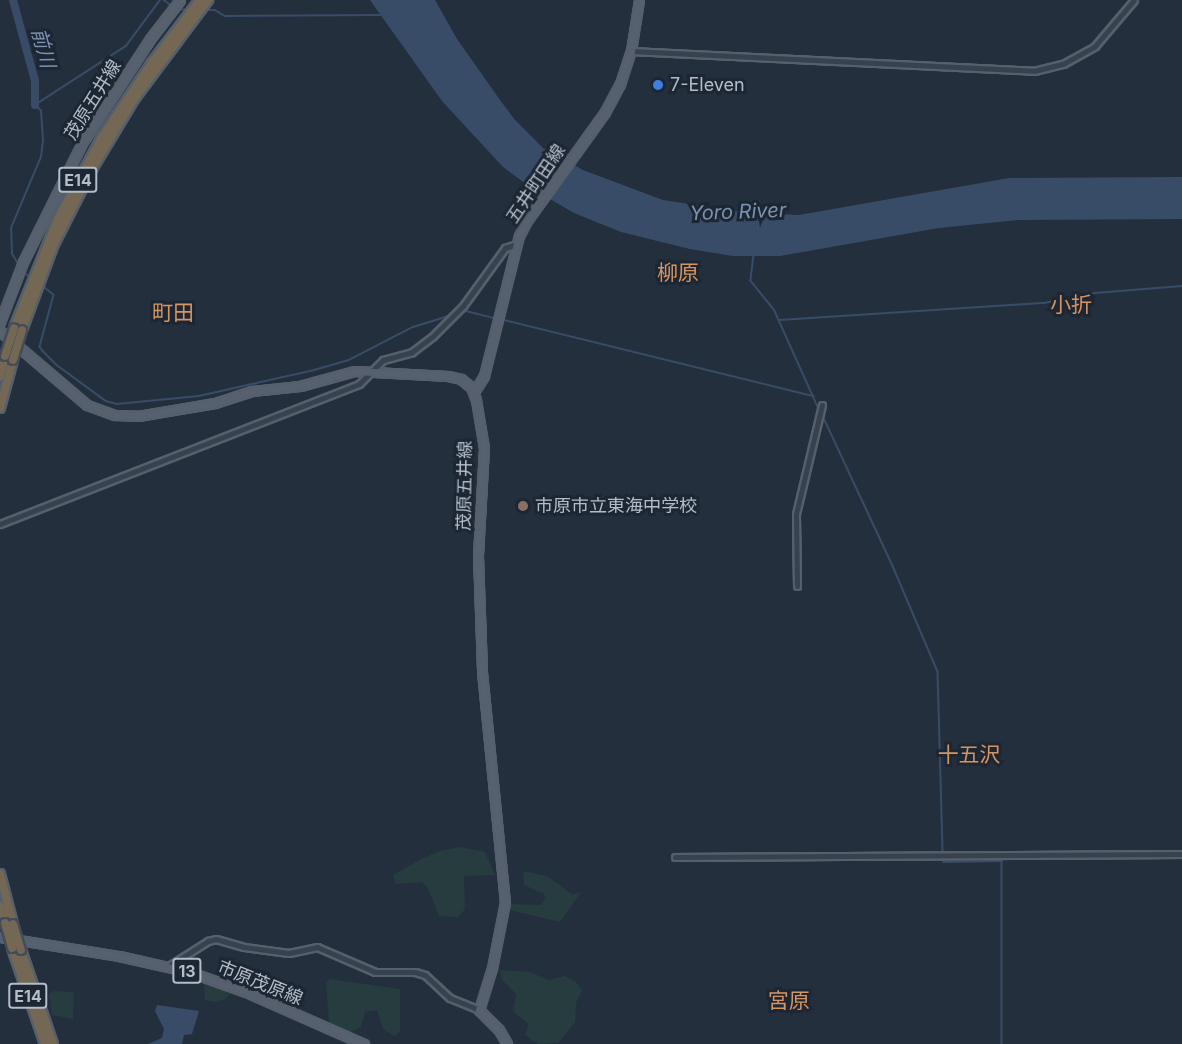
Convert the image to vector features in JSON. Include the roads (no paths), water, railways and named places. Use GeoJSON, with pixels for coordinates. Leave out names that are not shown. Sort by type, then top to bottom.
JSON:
{"type":"FeatureCollection","features":[{"type":"Feature","properties":{"kind":"highway","name":"E14"},"geometry":{"type":"LineString","coordinates":[[0,408],[9,358],[39,271],[82,186],[132,97],[200,0]]}},
{"type":"Feature","properties":{"kind":"highway","name":"E14"},"geometry":{"type":"LineString","coordinates":[[154,65],[208,0]]}},
{"type":"Feature","properties":{"kind":"highway","name":"E14"},"geometry":{"type":"LineString","coordinates":[[0,376],[9,358]]}},
{"type":"Feature","properties":{"kind":"highway","name":"E14"},"geometry":{"type":"LineString","coordinates":[[0,874],[9,923],[45,1044]]}},
{"type":"Feature","properties":{"kind":"highway","name":"E14"},"geometry":{"type":"LineString","coordinates":[[0,906],[9,923]]}},
{"type":"Feature","properties":{"kind":"highway","name":"E14"},"geometry":{"type":"LineString","coordinates":[[17,949],[53,1044]]}},
{"type":"Feature","properties":{"kind":"main road","name":"茂原五井線"},"geometry":{"type":"LineString","coordinates":[[0,322],[23,262],[63,178],[100,113],[150,39],[180,0]]}},
{"type":"Feature","properties":{"kind":"main road","name":"五井町田線"},"geometry":{"type":"LineString","coordinates":[[474,392],[481,384],[486,371],[522,229],[580,147],[620,84],[631,51],[639,0]]}},
{"type":"Feature","properties":{"kind":"main road"},"geometry":{"type":"LineString","coordinates":[[0,331],[87,405],[115,415],[138,416],[215,404],[252,391],[300,386],[345,373],[371,372],[456,378],[474,392]]}},
{"type":"Feature","properties":{"kind":"main road","name":"茂原五井線"},"geometry":{"type":"LineString","coordinates":[[474,392],[484,455],[478,556],[482,672],[505,902],[492,968],[479,1010]]}},
{"type":"Feature","properties":{"kind":"main road","name":"市原茂原線"},"geometry":{"type":"LineString","coordinates":[[0,937],[82,949],[167,967],[246,992],[364,1044]]}},
{"type":"Feature","properties":{"kind":"main road"},"geometry":{"type":"LineString","coordinates":[[479,1010],[499,1030],[507,1044]]}},
{"type":"Feature","properties":{"kind":"street"},"geometry":{"type":"LineString","coordinates":[[631,51],[1034,71],[1063,64],[1095,46],[1134,0]]}},
{"type":"Feature","properties":{"kind":"street"},"geometry":{"type":"LineString","coordinates":[[0,524],[359,384],[383,360],[412,352],[433,336],[463,306],[505,248],[517,244]]}},
{"type":"Feature","properties":{"kind":"street"},"geometry":{"type":"LineString","coordinates":[[797,586],[796,514],[822,405]]}},
{"type":"Feature","properties":{"kind":"street"},"geometry":{"type":"LineString","coordinates":[[675,857],[1182,854]]}},
{"type":"Feature","properties":{"kind":"street"},"geometry":{"type":"LineString","coordinates":[[167,967],[201,944],[216,939],[276,952],[317,947],[375,972],[415,972],[425,975],[450,998],[479,1010]]}},
{"type":"Feature","properties":{"kind":"water","name":"Yoro River"},"geometry":{"type":"Polygon","coordinates":[[[370,0],[435,0],[457,39],[500,100],[515,120],[543,148],[583,170],[663,200],[749,213],[799,215],[1009,178],[1182,177],[1182,219],[1018,220],[939,228],[780,256],[733,256],[690,249],[621,232],[574,213],[533,189],[503,167],[442,101],[370,0]]]}},
{"type":"Feature","properties":{"kind":"water"},"geometry":{"type":"Polygon","coordinates":[[[157,1005],[199,1011],[192,1034],[184,1035],[182,1044],[148,1044],[162,1038],[164,1029],[155,1011],[157,1005]]]}},
{"type":"Feature","properties":{"kind":"waterway","name":"前川"},"geometry":{"type":"LineString","coordinates":[[13,0],[35,81],[35,105]]}},
{"type":"Feature","properties":{"kind":"waterway","name":"前川"},"geometry":{"type":"LineString","coordinates":[[19,266],[12,254],[11,228],[41,157],[43,140],[41,111],[35,105],[126,46],[160,0]]}},
{"type":"Feature","properties":{"kind":"waterway"},"geometry":{"type":"LineString","coordinates":[[164,0],[172,6]]}},
{"type":"Feature","properties":{"kind":"waterway"},"geometry":{"type":"LineString","coordinates":[[176,9],[189,10]]}},
{"type":"Feature","properties":{"kind":"waterway"},"geometry":{"type":"LineString","coordinates":[[206,10],[215,10],[225,16],[380,15]]}},
{"type":"Feature","properties":{"kind":"waterway"},"geometry":{"type":"LineString","coordinates":[[754,255],[751,281],[774,309],[819,409]]}},
{"type":"Feature","properties":{"kind":"waterway"},"geometry":{"type":"LineString","coordinates":[[23,272],[32,278]]}},
{"type":"Feature","properties":{"kind":"waterway"},"geometry":{"type":"LineString","coordinates":[[43,286],[54,295],[40,347],[57,365],[106,401],[117,404],[199,396],[314,370],[349,360],[413,327],[449,316]]}},
{"type":"Feature","properties":{"kind":"waterway"},"geometry":{"type":"LineString","coordinates":[[780,320],[1044,303],[1095,293],[1182,286]]}},
{"type":"Feature","properties":{"kind":"waterway"},"geometry":{"type":"LineString","coordinates":[[459,313],[466,311],[495,318]]}},
{"type":"Feature","properties":{"kind":"waterway"},"geometry":{"type":"LineString","coordinates":[[500,319],[814,396]]}},
{"type":"Feature","properties":{"kind":"waterway"},"geometry":{"type":"LineString","coordinates":[[823,416],[893,566],[938,672],[943,854]]}},
{"type":"Feature","properties":{"kind":"waterway"},"geometry":{"type":"LineString","coordinates":[[943,859],[944,862],[1002,861],[1002,1044]]}},
{"type":"Feature","properties":{"kind":"place","name":"7-Eleven"},"geometry":{"type":"Point","coordinates":[658,85]}},
{"type":"Feature","properties":{"kind":"place","name":"市原市立東海中学校"},"geometry":{"type":"Point","coordinates":[523,506]}},
{"type":"Feature","properties":{"kind":"district","name":"柳原"},"geometry":{"type":"Point","coordinates":[678,273]}},
{"type":"Feature","properties":{"kind":"district","name":"小折"},"geometry":{"type":"Point","coordinates":[1071,305]}},
{"type":"Feature","properties":{"kind":"district","name":"町田"},"geometry":{"type":"Point","coordinates":[173,313]}},
{"type":"Feature","properties":{"kind":"district","name":"十五沢"},"geometry":{"type":"Point","coordinates":[969,755]}},
{"type":"Feature","properties":{"kind":"district","name":"宮原"},"geometry":{"type":"Point","coordinates":[789,1001]}}]}
